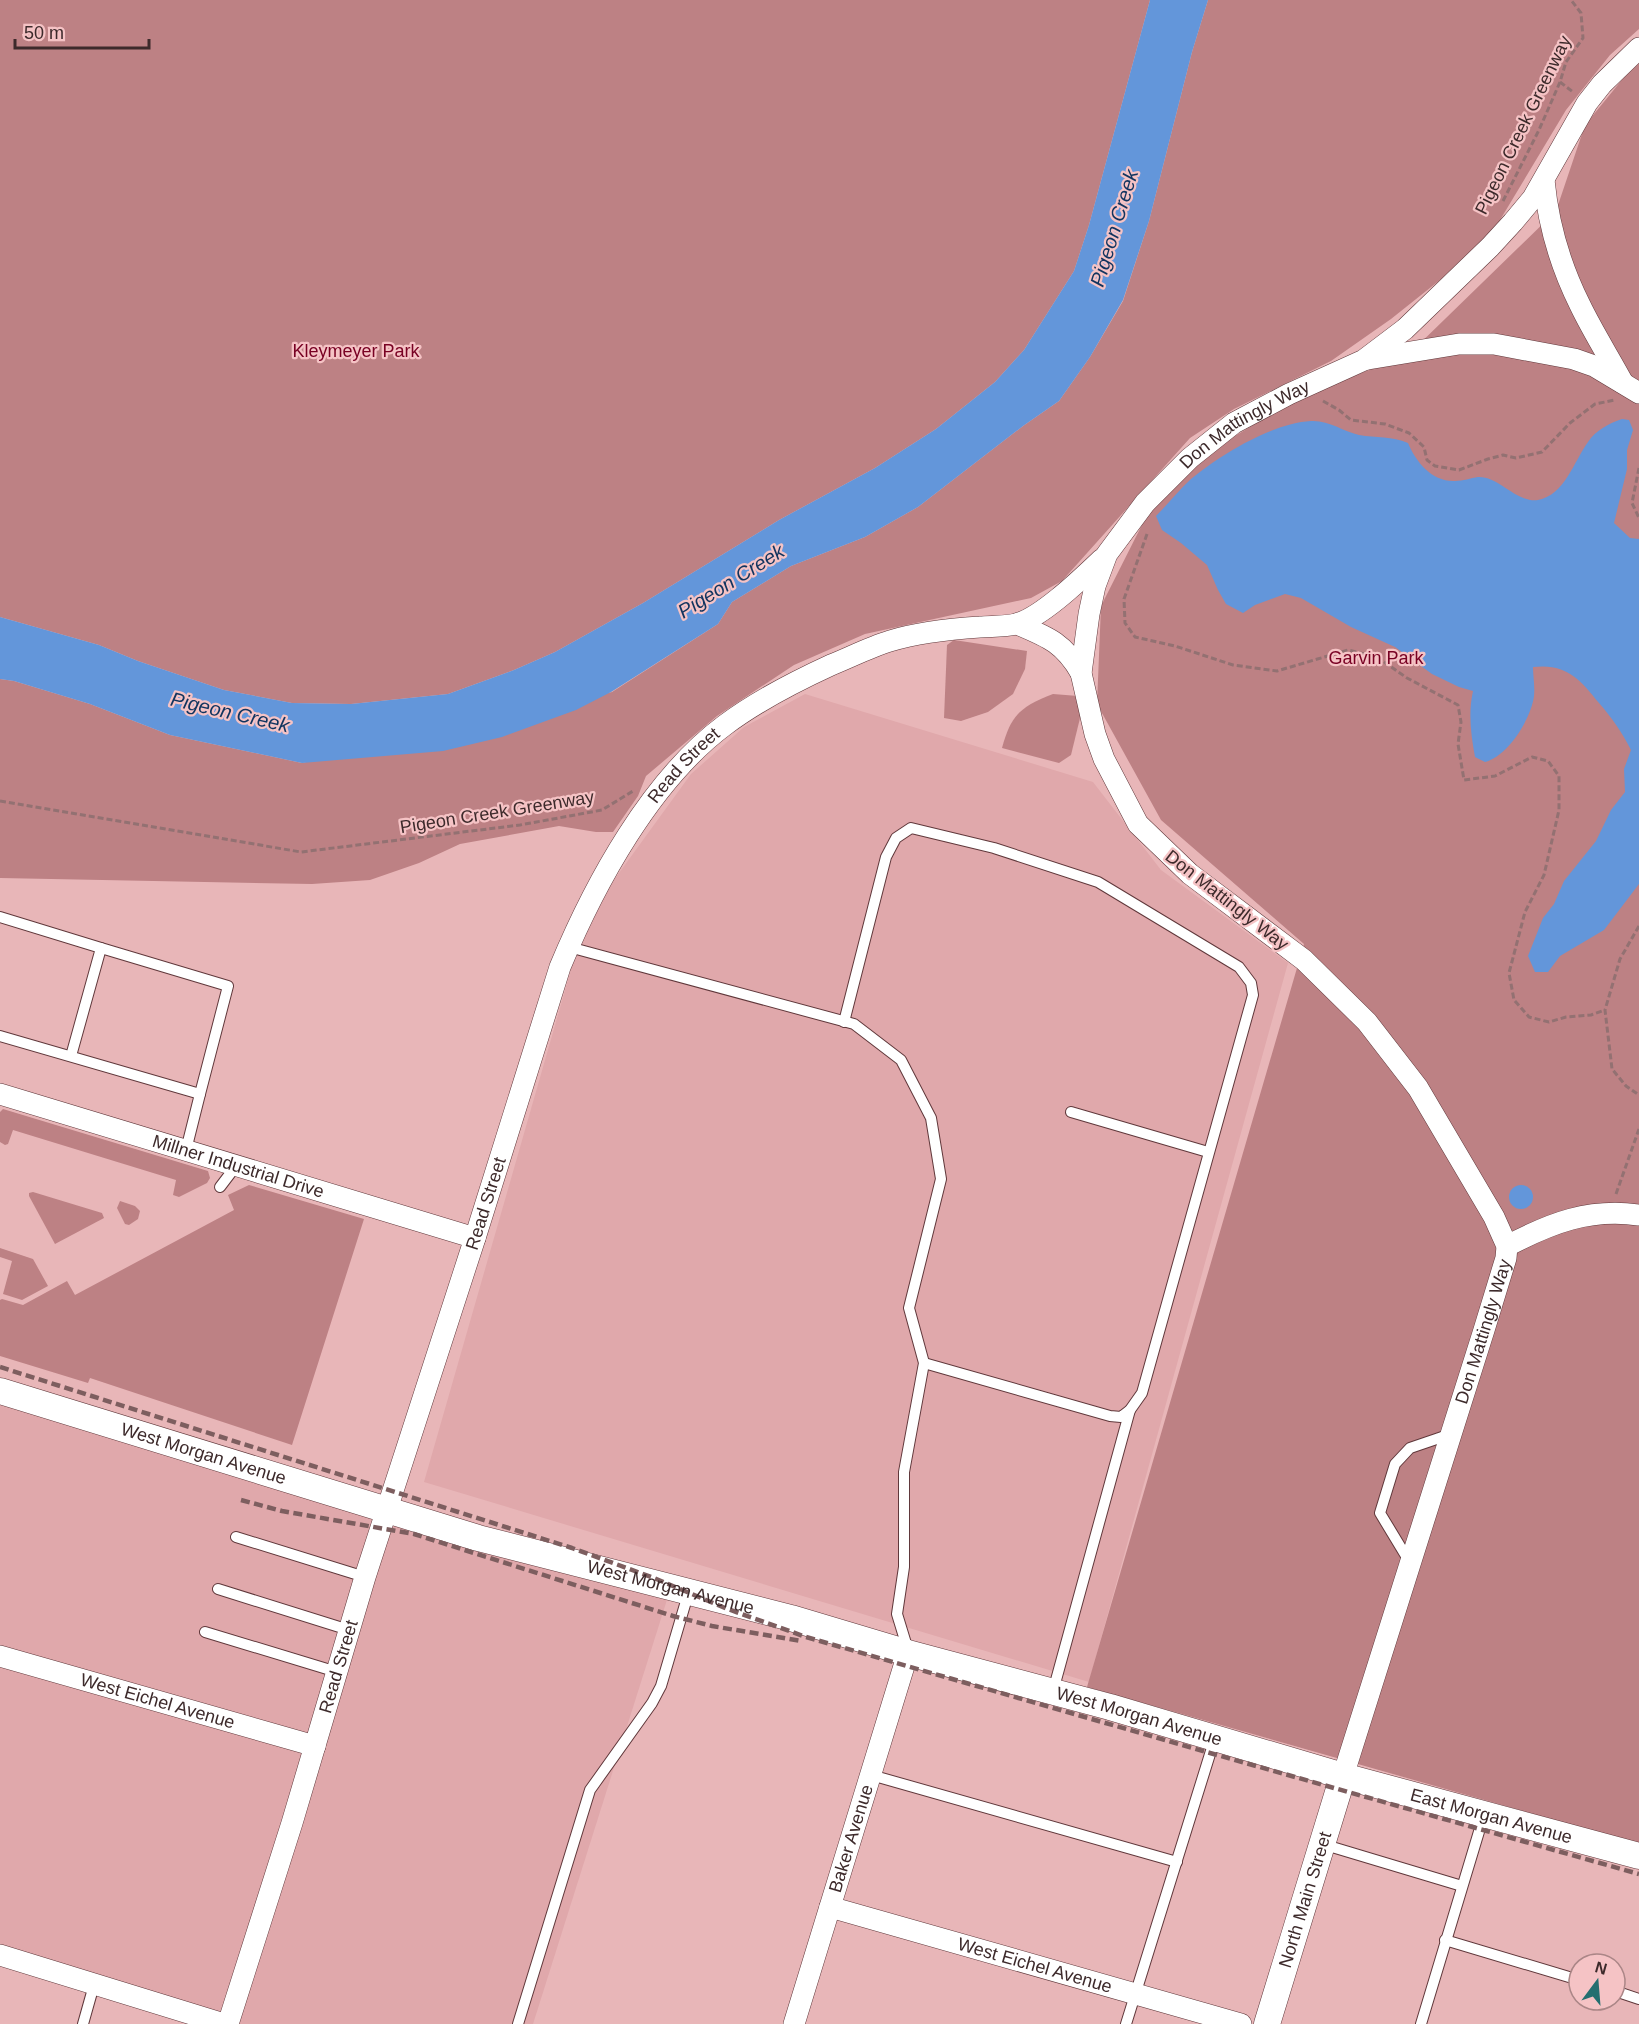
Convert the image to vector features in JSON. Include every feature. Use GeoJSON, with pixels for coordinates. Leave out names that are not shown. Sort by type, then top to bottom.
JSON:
{"type":"FeatureCollection","features":[{"type":"Feature","properties":{"kind":"street","name":"Don Mattingly Way"},"geometry":{"type":"LineString","coordinates":[[1343,1776],[1506,1258],[1507,1246],[1494,1217],[1418,1088],[1367,1022],[1304,960],[1190,874],[1138,824],[1104,759],[1089,711],[1081,673],[1089,614],[1095,586],[1107,554],[1140,509],[1190,458],[1225,430],[1280,399],[1364,360],[1405,329],[1490,247],[1533,198],[1587,103],[1602,84],[1639,48]]}},
{"type":"Feature","properties":{"kind":"street"},"geometry":{"type":"LineString","coordinates":[[1544,180],[1564,269],[1579,304],[1627,392]]}},
{"type":"Feature","properties":{"kind":"street"},"geometry":{"type":"LineString","coordinates":[[1364,360],[1459,344],[1494,344],[1574,359],[1594,366],[1627,392]]}},
{"type":"Feature","properties":{"kind":"street","name":"Read Street"},"geometry":{"type":"LineString","coordinates":[[226,2024],[315,1746],[365,1577],[476,1238],[560,967],[597,888],[648,804],[671,776],[708,738],[761,700],[803,678],[889,641],[910,635],[951,629],[1017,624],[1033,616],[1067,592],[1107,554]]}},
{"type":"Feature","properties":{"kind":"street","name":"Read Street"},"geometry":{"type":"LineString","coordinates":[[1017,624],[1048,638],[1071,654],[1081,673]]}},
{"type":"Feature","properties":{"kind":"street","name":"Millner Industrial Drive"},"geometry":{"type":"LineString","coordinates":[[0,1094],[476,1238]]}},
{"type":"Feature","properties":{"kind":"street"},"geometry":{"type":"LineString","coordinates":[[1507,1246],[1544,1227],[1572,1218],[1609,1213],[1639,1215]]}},
{"type":"Feature","properties":{"kind":"street","name":"West Morgan Avenue"},"geometry":{"type":"LineString","coordinates":[[0,1393],[478,1538],[791,1618],[1343,1776]]}},
{"type":"Feature","properties":{"kind":"street","name":"Baker Avenue"},"geometry":{"type":"LineString","coordinates":[[794,2024],[908,1653]]}},
{"type":"Feature","properties":{"kind":"street","name":"West Eichel Avenue"},"geometry":{"type":"LineString","coordinates":[[0,1656],[315,1746]]}},
{"type":"Feature","properties":{"kind":"street","name":"East Morgan Avenue"},"geometry":{"type":"LineString","coordinates":[[1343,1776],[1639,1856]]}},
{"type":"Feature","properties":{"kind":"street","name":"North Main Street"},"geometry":{"type":"LineString","coordinates":[[1267,2024],[1343,1776]]}},
{"type":"Feature","properties":{"kind":"street","name":"West Eichel Avenue"},"geometry":{"type":"LineString","coordinates":[[830,1907],[1241,2024]]}},
{"type":"Feature","properties":{"kind":"street"},"geometry":{"type":"LineString","coordinates":[[0,1955],[226,2024]]}},
{"type":"Feature","properties":{"kind":"lane"},"geometry":{"type":"LineString","coordinates":[[844,1022],[886,857],[896,838],[911,828],[994,848],[1098,882],[1239,967],[1251,982],[1253,995],[1142,1393],[1130,1410],[1120,1417],[1110,1416],[924,1363]]}},
{"type":"Feature","properties":{"kind":"lane"},"geometry":{"type":"LineString","coordinates":[[0,917],[228,986],[186,1150]]}},
{"type":"Feature","properties":{"kind":"lane"},"geometry":{"type":"LineString","coordinates":[[568,947],[854,1024],[901,1060],[931,1118],[941,1179],[909,1308],[924,1363],[904,1473],[904,1567],[897,1614],[908,1653]]}},
{"type":"Feature","properties":{"kind":"lane"},"geometry":{"type":"LineString","coordinates":[[70,1056],[101,948]]}},
{"type":"Feature","properties":{"kind":"lane"},"geometry":{"type":"LineString","coordinates":[[0,1036],[200,1094]]}},
{"type":"Feature","properties":{"kind":"lane"},"geometry":{"type":"LineString","coordinates":[[1071,1112],[1208,1152]]}},
{"type":"Feature","properties":{"kind":"lane"},"geometry":{"type":"LineString","coordinates":[[220,1187],[236,1166]]}},
{"type":"Feature","properties":{"kind":"lane"},"geometry":{"type":"LineString","coordinates":[[1053,1692],[1130,1410]]}},
{"type":"Feature","properties":{"kind":"lane"},"geometry":{"type":"LineString","coordinates":[[1410,1563],[1380,1513],[1395,1464],[1410,1448],[1451,1434]]}},
{"type":"Feature","properties":{"kind":"lane"},"geometry":{"type":"LineString","coordinates":[[236,1537],[365,1577]]}},
{"type":"Feature","properties":{"kind":"lane"},"geometry":{"type":"LineString","coordinates":[[218,1589],[350,1630]]}},
{"type":"Feature","properties":{"kind":"lane"},"geometry":{"type":"LineString","coordinates":[[518,2024],[590,1790],[652,1703],[661,1686],[689,1591]]}},
{"type":"Feature","properties":{"kind":"lane"},"geometry":{"type":"LineString","coordinates":[[205,1632],[337,1672]]}},
{"type":"Feature","properties":{"kind":"lane"},"geometry":{"type":"LineString","coordinates":[[1126,2024],[1215,1738]]}},
{"type":"Feature","properties":{"kind":"lane"},"geometry":{"type":"LineString","coordinates":[[871,1775],[1177,1862]]}},
{"type":"Feature","properties":{"kind":"lane"},"geometry":{"type":"LineString","coordinates":[[1421,2024],[1484,1814]]}},
{"type":"Feature","properties":{"kind":"lane"},"geometry":{"type":"LineString","coordinates":[[1322,1844],[1462,1886]]}},
{"type":"Feature","properties":{"kind":"lane"},"geometry":{"type":"LineString","coordinates":[[1445,1940],[1567,1976]]}},
{"type":"Feature","properties":{"kind":"lane"},"geometry":{"type":"LineString","coordinates":[[83,2024],[94,1985]]}},
{"type":"Feature","properties":{"kind":"path","name":"Pigeon Creek Greenway"},"geometry":{"type":"LineString","coordinates":[[1501,206],[1539,130],[1560,82],[1566,62],[1582,38],[1581,13],[1571,0]]}},
{"type":"Feature","properties":{"kind":"path"},"geometry":{"type":"LineString","coordinates":[[1314,382],[1322,400],[1351,420],[1385,424],[1404,430],[1424,447],[1427,460],[1435,466],[1459,470],[1503,455],[1516,458],[1542,452],[1570,423],[1595,404],[1627,392]]}},
{"type":"Feature","properties":{"kind":"path"},"geometry":{"type":"LineString","coordinates":[[1639,468],[1632,503],[1639,518]]}},
{"type":"Feature","properties":{"kind":"path"},"geometry":{"type":"LineString","coordinates":[[1140,509],[1149,528],[1124,599],[1125,623],[1135,637],[1175,646],[1233,665],[1277,671],[1348,650],[1377,657],[1407,678],[1458,705],[1461,722],[1458,744],[1464,780],[1496,777],[1532,757],[1548,761],[1559,776],[1558,810],[1544,875],[1525,912],[1509,973],[1514,1000],[1529,1017],[1549,1022],[1566,1017],[1591,1015],[1605,1010]]}},
{"type":"Feature","properties":{"kind":"path","name":"Pigeon Creek Greenway"},"geometry":{"type":"LineString","coordinates":[[0,801],[301,852],[520,825],[603,810],[640,785]]}},
{"type":"Feature","properties":{"kind":"path"},"geometry":{"type":"LineString","coordinates":[[1639,926],[1620,959],[1605,1010],[1612,1068],[1626,1086],[1639,1095]]}},
{"type":"Feature","properties":{"kind":"path"},"geometry":{"type":"LineString","coordinates":[[1609,1213],[1639,1128]]}},
{"type":"Feature","properties":{"kind":"shaded area"},"geometry":{"type":"Polygon","coordinates":[[[805,694],[1093,782],[1161,870],[1288,963],[1089,1682],[424,1482],[572,966],[603,895],[691,774],[744,727],[805,694]]]}},
{"type":"Feature","properties":{"kind":"shaded area"},"geometry":{"type":"Polygon","coordinates":[[[0,1392],[671,1587],[533,2024],[224,2024],[0,1954],[0,1392]]]}},
{"type":"Feature","properties":{"kind":"green space","name":"Kleymeyer Park"},"geometry":{"type":"Polygon","coordinates":[[[0,0],[1150,0],[1089,225],[1074,271],[1024,350],[995,382],[936,429],[875,468],[779,520],[643,603],[555,652],[448,694],[351,704],[292,703],[224,690],[138,661],[99,645],[0,617],[0,0]]]}},
{"type":"Feature","properties":{"kind":"green space"},"geometry":{"type":"Polygon","coordinates":[[[1208,0],[1639,0],[1639,29],[1610,55],[1566,110],[1491,235],[1455,268],[1391,319],[1331,361],[1234,409],[1190,438],[1062,581],[1031,598],[865,634],[794,665],[717,716],[646,776],[638,796],[613,832],[596,832],[559,826],[460,844],[419,863],[370,880],[312,884],[0,878],[0,679],[14,681],[90,704],[170,735],[302,763],[612,692],[718,624],[732,602],[791,566],[865,537],[918,507],[1059,401],[1090,357],[1123,301],[1149,221],[1192,52],[1208,0]]]}},
{"type":"Feature","properties":{"kind":"green space","name":"Garvin Park"},"geometry":{"type":"Polygon","coordinates":[[[1639,59],[1639,1844],[1087,1687],[1304,944],[1161,820],[1097,704],[1101,606],[1152,505],[1218,446],[1299,398],[1409,354],[1556,211],[1585,125],[1639,59]]]}},
{"type":"Feature","properties":{"kind":"green space"},"geometry":{"type":"Polygon","coordinates":[[[954,640],[1027,651],[1025,669],[1013,694],[988,712],[961,721],[944,718],[947,645],[954,640]]]}},
{"type":"Feature","properties":{"kind":"green space"},"geometry":{"type":"Polygon","coordinates":[[[1053,694],[1078,696],[1081,714],[1071,755],[1059,763],[1002,748],[1009,727],[1019,713],[1033,703],[1053,694]]]}},
{"type":"Feature","properties":{"kind":"green space"},"geometry":{"type":"Polygon","coordinates":[[[3,1109],[208,1171],[210,1178],[207,1183],[179,1197],[173,1195],[176,1180],[13,1130],[8,1144],[5,1145],[0,1142],[0,1112],[3,1109]]]}},
{"type":"Feature","properties":{"kind":"green space"},"geometry":{"type":"Polygon","coordinates":[[[249,1185],[364,1219],[292,1445],[90,1378],[88,1383],[0,1356],[0,1300],[23,1305],[67,1281],[75,1295],[234,1210],[228,1195],[249,1185]]]}},
{"type":"Feature","properties":{"kind":"green space"},"geometry":{"type":"Polygon","coordinates":[[[33,1192],[102,1213],[104,1218],[55,1244],[29,1196],[29,1193],[33,1192]]]}},
{"type":"Feature","properties":{"kind":"green space"},"geometry":{"type":"Polygon","coordinates":[[[120,1201],[135,1206],[140,1211],[138,1219],[129,1225],[125,1224],[117,1208],[120,1201]]]}},
{"type":"Feature","properties":{"kind":"green space"},"geometry":{"type":"Polygon","coordinates":[[[0,1248],[33,1259],[48,1286],[22,1300],[3,1294],[12,1261],[0,1257],[0,1248]]]}},
{"type":"Feature","properties":{"kind":"water","name":"Pigeon Creek"},"geometry":{"type":"Polygon","coordinates":[[[1150,0],[1208,0],[1192,52],[1149,221],[1123,300],[1090,357],[1059,401],[918,507],[865,537],[791,566],[732,602],[718,624],[611,692],[576,710],[502,737],[443,751],[302,763],[170,735],[90,704],[14,681],[0,679],[0,617],[99,645],[138,661],[224,690],[292,703],[351,704],[448,694],[555,652],[643,603],[779,520],[875,468],[936,429],[995,382],[1024,350],[1074,271],[1089,225],[1150,0]]]}},
{"type":"Feature","properties":{"kind":"water"},"geometry":{"type":"Polygon","coordinates":[[[1622,419],[1629,420],[1633,430],[1627,450],[1627,469],[1614,523],[1630,538],[1639,539],[1639,884],[1604,930],[1560,956],[1548,972],[1535,972],[1528,956],[1543,918],[1554,904],[1564,881],[1596,841],[1611,810],[1625,792],[1624,769],[1631,750],[1616,725],[1592,694],[1571,674],[1563,670],[1545,666],[1533,667],[1534,696],[1523,725],[1510,745],[1485,762],[1475,757],[1470,716],[1473,691],[1432,674],[1395,647],[1351,627],[1301,598],[1285,594],[1255,605],[1243,613],[1226,604],[1207,565],[1162,530],[1156,516],[1191,479],[1216,460],[1264,434],[1296,423],[1318,421],[1359,435],[1402,441],[1408,443],[1420,464],[1439,478],[1461,481],[1478,477],[1486,478],[1522,498],[1538,500],[1555,492],[1562,484],[1594,434],[1622,419]]]}},
{"type":"Feature","properties":{"kind":"water"},"geometry":{"type":"Polygon","coordinates":[[[1516,1185],[1526,1185],[1533,1192],[1533,1202],[1526,1209],[1516,1209],[1509,1202],[1509,1192],[1516,1185]]]}},
{"type":"Feature","properties":{"kind":"railway"},"geometry":{"type":"LineString","coordinates":[[0,1367],[572,1548],[806,1637],[1639,1874]]}},
{"type":"Feature","properties":{"kind":"railway"},"geometry":{"type":"LineString","coordinates":[[241,1500],[282,1511],[414,1534],[673,1616],[712,1626],[801,1641]]}}]}
